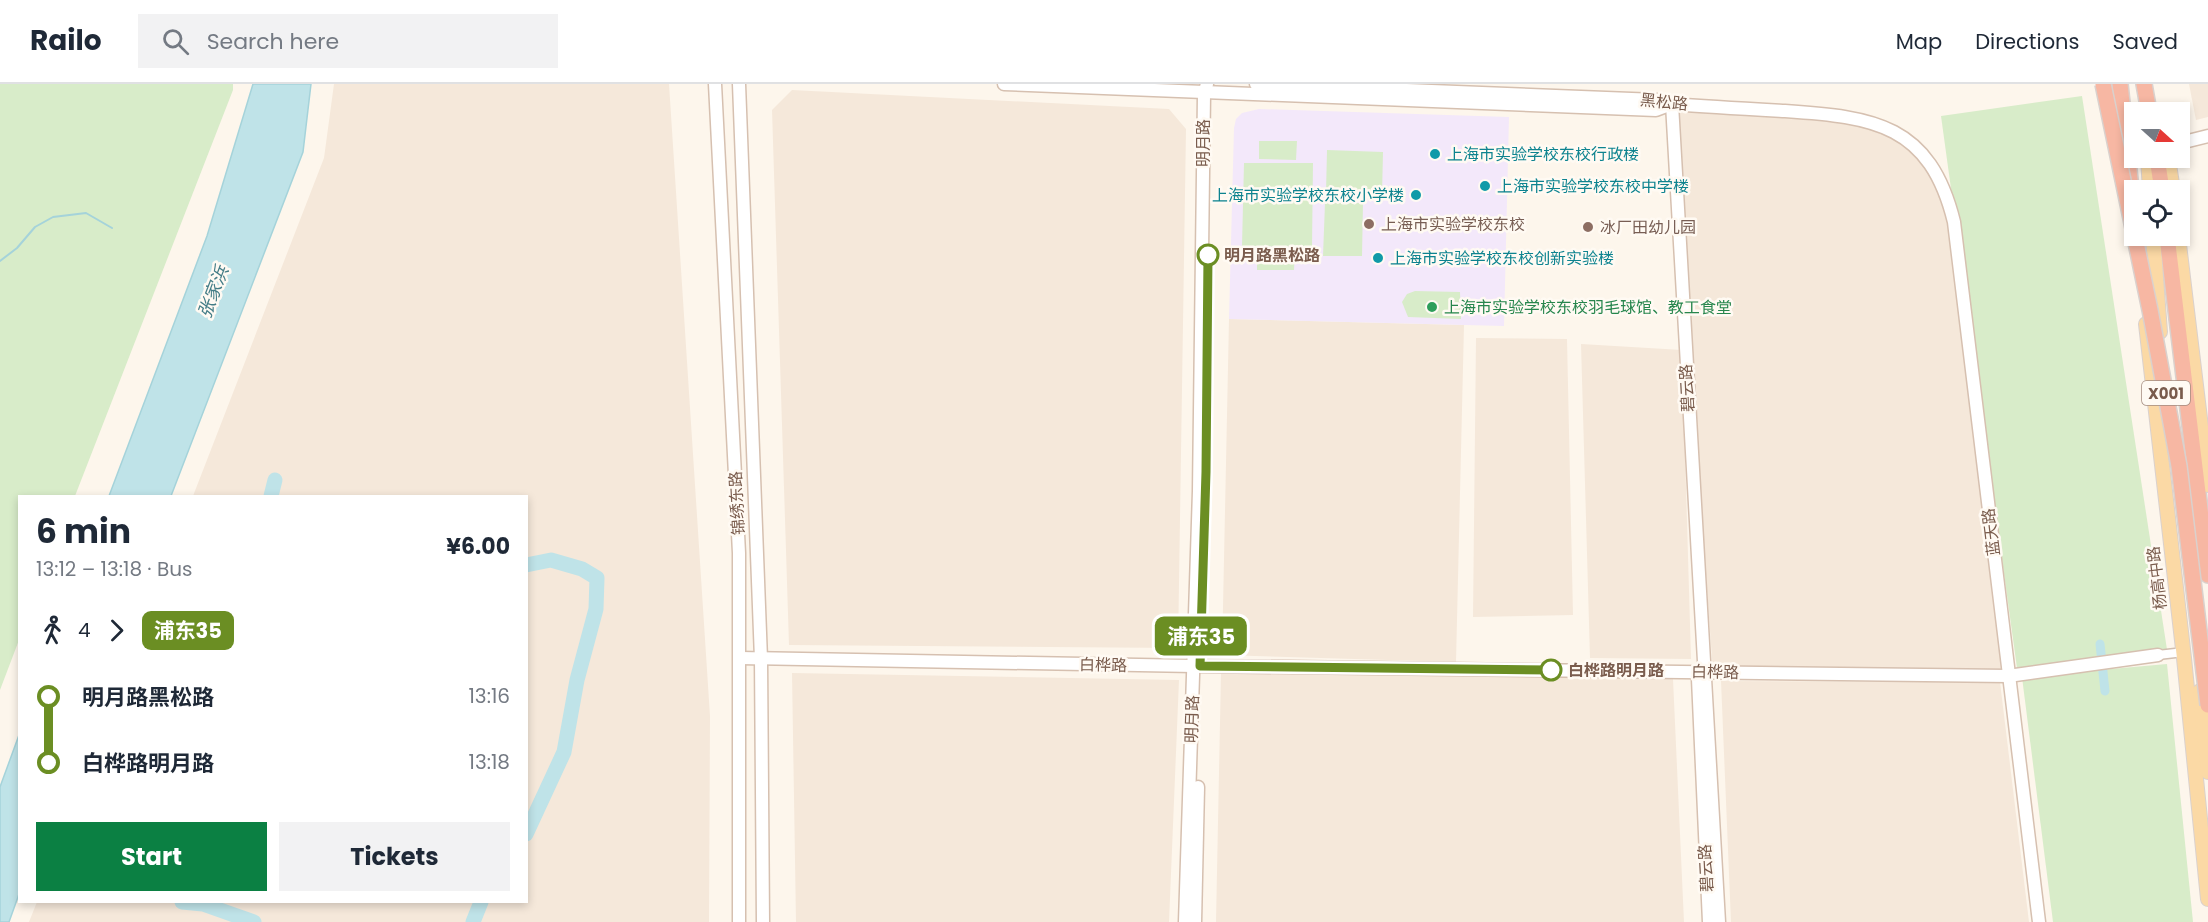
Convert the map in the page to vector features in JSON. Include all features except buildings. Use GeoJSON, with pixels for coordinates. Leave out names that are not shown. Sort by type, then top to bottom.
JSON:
{"type":"FeatureCollection","features":[{"type":"Feature","properties":{"kind":"highway","name":"X001"},"geometry":{"type":"LineString","coordinates":[[2102,84],[2150,310],[2179,466],[2208,705]]}},
{"type":"Feature","properties":{"kind":"highway"},"geometry":{"type":"LineString","coordinates":[[2120,84],[2130,180]]}},
{"type":"Feature","properties":{"kind":"highway"},"geometry":{"type":"LineString","coordinates":[[2144,84],[2146,102]]}},
{"type":"Feature","properties":{"kind":"highway","name":"X001"},"geometry":{"type":"LineString","coordinates":[[2168,246],[2208,575]]}},
{"type":"Feature","properties":{"kind":"main road","name":"X001"},"geometry":{"type":"LineString","coordinates":[[2102,84],[2129,180]]}},
{"type":"Feature","properties":{"kind":"main road"},"geometry":{"type":"LineString","coordinates":[[2144,84],[2151,102]]}},
{"type":"Feature","properties":{"kind":"main road","name":"杨高中路"},"geometry":{"type":"LineString","coordinates":[[2137,246],[2196,649],[2208,899]]}},
{"type":"Feature","properties":{"kind":"main road","name":"杨高中路"},"geometry":{"type":"LineString","coordinates":[[2154,246],[2166,419],[2196,649],[2208,772]]}},
{"type":"Feature","properties":{"kind":"main road","name":"X001"},"geometry":{"type":"LineString","coordinates":[[2179,246],[2208,485]]}},
{"type":"Feature","properties":{"kind":"street","name":"锦绣东路"},"geometry":{"type":"LineString","coordinates":[[715,84],[738,537],[741,658],[739,922]]}},
{"type":"Feature","properties":{"kind":"street","name":"锦绣东路"},"geometry":{"type":"LineString","coordinates":[[739,84],[761,659],[763,922]]}},
{"type":"Feature","properties":{"kind":"street"},"geometry":{"type":"LineString","coordinates":[[1004,84],[1207,89],[1656,110],[1672,104]]}},
{"type":"Feature","properties":{"kind":"street","name":"黑松路"},"geometry":{"type":"LineString","coordinates":[[1256,84],[1657,100],[1672,104],[1846,115],[1875,122],[1899,135],[1919,151]]}},
{"type":"Feature","properties":{"kind":"street","name":"明月路"},"geometry":{"type":"LineString","coordinates":[[1185,922],[1206,472],[1207,89]]}},
{"type":"Feature","properties":{"kind":"street","name":"碧云路"},"geometry":{"type":"LineString","coordinates":[[1672,104],[1703,672],[1707,679],[1719,922]]}},
{"type":"Feature","properties":{"kind":"street"},"geometry":{"type":"LineString","coordinates":[[2190,140],[2208,136]]}},
{"type":"Feature","properties":{"kind":"street","name":"蓝天路"},"geometry":{"type":"LineString","coordinates":[[1919,151],[1936,172],[1948,197],[1954,222],[2039,922]]}},
{"type":"Feature","properties":{"kind":"street","name":"白桦路"},"geometry":{"type":"LineString","coordinates":[[741,658],[2008,676],[2196,649]]}},
{"type":"Feature","properties":{"kind":"street","name":"明月路"},"geometry":{"type":"LineString","coordinates":[[1195,922],[1197,666]]}},
{"type":"Feature","properties":{"kind":"street","name":"碧云路"},"geometry":{"type":"LineString","coordinates":[[1703,672],[1698,679],[1709,922]]}},
{"type":"Feature","properties":{"kind":"shaded area"},"geometry":{"type":"Polygon","coordinates":[[[334,84],[669,84],[710,716],[709,922],[29,922],[37,903],[528,903],[528,495],[193,495],[324,158],[334,84]]]}},
{"type":"Feature","properties":{"kind":"shaded area"},"geometry":{"type":"Polygon","coordinates":[[[2189,84],[2208,84],[2208,117],[2196,120],[2189,84]]]}},
{"type":"Feature","properties":{"kind":"shaded area"},"geometry":{"type":"Polygon","coordinates":[[[792,90],[1169,109],[1186,129],[1178,648],[789,645],[772,110],[792,90]]]}},
{"type":"Feature","properties":{"kind":"shaded area"},"geometry":{"type":"Polygon","coordinates":[[[1672,104],[1846,115],[1899,135],[1948,197],[2008,676],[1713,672],[1672,104]]]}},
{"type":"Feature","properties":{"kind":"shaded area","name":"上海市实验学校东校"},"geometry":{"type":"Polygon","coordinates":[[[1259,109],[1509,117],[1504,326],[1229,319],[1234,128],[1236,119],[1242,113],[1259,109]]]}},
{"type":"Feature","properties":{"kind":"shaded area"},"geometry":{"type":"Polygon","coordinates":[[[1229,319],[1464,325],[1456,662],[1222,655],[1229,319]]]}},
{"type":"Feature","properties":{"kind":"shaded area"},"geometry":{"type":"Polygon","coordinates":[[[1476,338],[1567,339],[1573,615],[1473,617],[1476,338]]]}},
{"type":"Feature","properties":{"kind":"shaded area"},"geometry":{"type":"Polygon","coordinates":[[[1581,344],[1682,350],[1691,659],[1590,658],[1581,344]]]}},
{"type":"Feature","properties":{"kind":"shaded area"},"geometry":{"type":"Polygon","coordinates":[[[792,673],[1179,680],[1169,922],[796,922],[792,673]]]}},
{"type":"Feature","properties":{"kind":"shaded area"},"geometry":{"type":"Polygon","coordinates":[[[1221,673],[1673,679],[1684,922],[1216,922],[1221,673]]]}},
{"type":"Feature","properties":{"kind":"shaded area"},"geometry":{"type":"Polygon","coordinates":[[[1721,681],[2000,682],[2029,922],[1731,922],[1721,681]]]}},
{"type":"Feature","properties":{"kind":"green space"},"geometry":{"type":"Polygon","coordinates":[[[0,84],[233,84],[233,90],[75,495],[18,495],[18,643],[0,690],[0,84]]]}},
{"type":"Feature","properties":{"kind":"green space"},"geometry":{"type":"Polygon","coordinates":[[[2082,96],[2168,656],[2017,668],[1941,116],[2082,96]]]}},
{"type":"Feature","properties":{"kind":"green space"},"geometry":{"type":"Polygon","coordinates":[[[1259,141],[1297,141],[1296,160],[1259,159],[1259,141]]]}},
{"type":"Feature","properties":{"kind":"green space"},"geometry":{"type":"Polygon","coordinates":[[[1327,150],[1383,152],[1382,195],[1326,193],[1327,150]]]}},
{"type":"Feature","properties":{"kind":"green space"},"geometry":{"type":"Polygon","coordinates":[[[1244,163],[1313,163],[1312,247],[1242,246],[1244,163]]]}},
{"type":"Feature","properties":{"kind":"green space"},"geometry":{"type":"Polygon","coordinates":[[[1325,203],[1363,203],[1362,256],[1323,256],[1325,203]]]}},
{"type":"Feature","properties":{"kind":"green space"},"geometry":{"type":"Polygon","coordinates":[[[1257,251],[1295,251],[1294,270],[1257,270],[1257,251]]]}},
{"type":"Feature","properties":{"kind":"green space","name":"上海市实验学校东校羽毛球馆、教工食堂"},"geometry":{"type":"Polygon","coordinates":[[[1415,291],[1460,292],[1461,319],[1408,317],[1402,302],[1407,294],[1415,291]]]}},
{"type":"Feature","properties":{"kind":"green space"},"geometry":{"type":"Polygon","coordinates":[[[2167,664],[2193,922],[2053,922],[2022,677],[2167,664]]]}},
{"type":"Feature","properties":{"kind":"water","name":"张家浜"},"geometry":{"type":"Polygon","coordinates":[[[253,84],[311,84],[303,152],[171,495],[109,495],[207,236],[253,84]]]}},
{"type":"Feature","properties":{"kind":"water"},"geometry":{"type":"Polygon","coordinates":[[[18,738],[18,897],[9,922],[0,922],[0,787],[18,738]]]}},
{"type":"Feature","properties":{"kind":"waterway"},"geometry":{"type":"LineString","coordinates":[[0,261],[17,248],[35,227],[53,217],[86,213],[112,228]]}},
{"type":"Feature","properties":{"kind":"waterway"},"geometry":{"type":"LineString","coordinates":[[271,495],[275,480]]}},
{"type":"Feature","properties":{"kind":"waterway"},"geometry":{"type":"LineString","coordinates":[[528,565],[551,560],[582,569],[597,578],[596,609],[577,680],[564,752],[528,830]]}},
{"type":"Feature","properties":{"kind":"waterway"},"geometry":{"type":"LineString","coordinates":[[2100,644],[2105,691]]}},
{"type":"Feature","properties":{"kind":"waterway"},"geometry":{"type":"LineString","coordinates":[[192,903],[203,904],[254,922]]}},
{"type":"Feature","properties":{"kind":"waterway"},"geometry":{"type":"LineString","coordinates":[[473,922],[481,903]]}},
{"type":"Feature","properties":{"kind":"bus line","name":"浦东35"},"geometry":{"type":"LineString","coordinates":[[1208,255],[1206,472],[1200,666],[1551,670]]}},
{"type":"Feature","properties":{"kind":"place","name":"上海市实验学校东校行政楼"},"geometry":{"type":"Point","coordinates":[1435,154]}},
{"type":"Feature","properties":{"kind":"place","name":"上海市实验学校东校中学楼"},"geometry":{"type":"Point","coordinates":[1485,186]}},
{"type":"Feature","properties":{"kind":"place","name":"上海市实验学校东校小学楼"},"geometry":{"type":"Point","coordinates":[1416,195]}},
{"type":"Feature","properties":{"kind":"place","name":"上海市实验学校东校"},"geometry":{"type":"Point","coordinates":[1369,224]}},
{"type":"Feature","properties":{"kind":"place","name":"冰厂田幼儿园"},"geometry":{"type":"Point","coordinates":[1588,227]}},
{"type":"Feature","properties":{"kind":"place","name":"明月路黑松路"},"geometry":{"type":"Point","coordinates":[1208,255]}},
{"type":"Feature","properties":{"kind":"place","name":"上海市实验学校东校创新实验楼"},"geometry":{"type":"Point","coordinates":[1378,258]}},
{"type":"Feature","properties":{"kind":"place","name":"上海市实验学校东校羽毛球馆、教工食堂"},"geometry":{"type":"Point","coordinates":[1432,307]}},
{"type":"Feature","properties":{"kind":"place","name":"白桦路明月路"},"geometry":{"type":"Point","coordinates":[1551,670]}}]}
